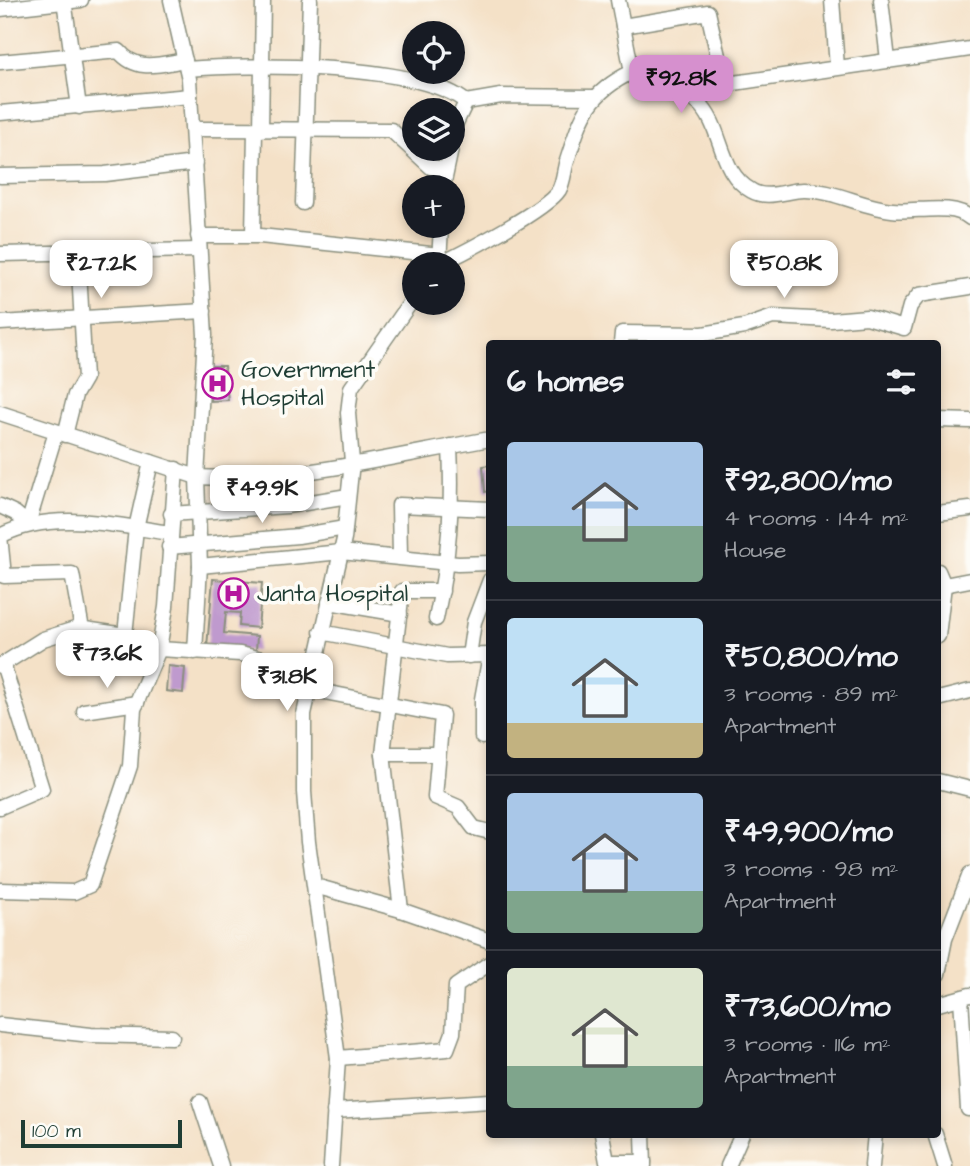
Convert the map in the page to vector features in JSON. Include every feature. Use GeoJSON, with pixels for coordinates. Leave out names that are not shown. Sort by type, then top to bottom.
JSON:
{"type":"FeatureCollection","features":[{"type":"Feature","properties":{"kind":"street"},"geometry":{"type":"LineString","coordinates":[[0,9],[81,0]]}},
{"type":"Feature","properties":{"kind":"street"},"geometry":{"type":"LineString","coordinates":[[172,0],[190,96],[205,335],[197,477],[200,566],[195,652]]}},
{"type":"Feature","properties":{"kind":"street"},"geometry":{"type":"LineString","coordinates":[[253,235],[263,0]]}},
{"type":"Feature","properties":{"kind":"street"},"geometry":{"type":"LineString","coordinates":[[303,203],[310,0]]}},
{"type":"Feature","properties":{"kind":"street"},"geometry":{"type":"LineString","coordinates":[[618,0],[632,72]]}},
{"type":"Feature","properties":{"kind":"street"},"geometry":{"type":"LineString","coordinates":[[832,0],[837,67]]}},
{"type":"Feature","properties":{"kind":"street"},"geometry":{"type":"LineString","coordinates":[[881,0],[888,60]]}},
{"type":"Feature","properties":{"kind":"street"},"geometry":{"type":"LineString","coordinates":[[64,1],[79,107]]}},
{"type":"Feature","properties":{"kind":"street"},"geometry":{"type":"LineString","coordinates":[[623,26],[711,6],[725,87]]}},
{"type":"Feature","properties":{"kind":"street"},"geometry":{"type":"LineString","coordinates":[[695,100],[725,87],[837,67],[970,49]]}},
{"type":"Feature","properties":{"kind":"street"},"geometry":{"type":"LineString","coordinates":[[0,62],[71,53],[119,51],[128,62],[143,67],[186,64],[360,71],[407,77],[443,87],[466,102],[526,95],[593,97]]}},
{"type":"Feature","properties":{"kind":"street"},"geometry":{"type":"LineString","coordinates":[[460,252],[490,238],[547,201],[559,189],[581,123],[593,97],[632,72],[644,75],[667,93],[695,100],[709,115],[726,163],[752,192],[764,195],[804,190],[823,192],[891,210],[950,210],[970,218]]}},
{"type":"Feature","properties":{"kind":"street"},"geometry":{"type":"LineString","coordinates":[[0,113],[190,96]]}},
{"type":"Feature","properties":{"kind":"street"},"geometry":{"type":"LineString","coordinates":[[193,129],[391,130],[431,167],[444,169]]}},
{"type":"Feature","properties":{"kind":"street"},"geometry":{"type":"LineString","coordinates":[[444,175],[447,161]]}},
{"type":"Feature","properties":{"kind":"street"},"geometry":{"type":"LineString","coordinates":[[0,176],[105,174],[195,163]]}},
{"type":"Feature","properties":{"kind":"street"},"geometry":{"type":"LineString","coordinates":[[0,254],[78,253],[199,243],[253,235],[402,256]]}},
{"type":"Feature","properties":{"kind":"street"},"geometry":{"type":"LineString","coordinates":[[28,524],[75,395],[85,378],[86,351],[80,319],[78,253]]}},
{"type":"Feature","properties":{"kind":"street"},"geometry":{"type":"LineString","coordinates":[[621,340],[622,333],[703,334],[744,327],[773,317],[831,320],[867,317],[904,328],[910,306],[919,295],[970,287]]}},
{"type":"Feature","properties":{"kind":"street"},"geometry":{"type":"LineString","coordinates":[[0,323],[204,311]]}},
{"type":"Feature","properties":{"kind":"street"},"geometry":{"type":"LineString","coordinates":[[331,1166],[338,1058],[304,792],[304,714],[345,528],[352,463],[348,413],[351,388],[402,315]]}},
{"type":"Feature","properties":{"kind":"street"},"geometry":{"type":"LineString","coordinates":[[0,413],[197,477],[222,479],[352,463],[486,440]]}},
{"type":"Feature","properties":{"kind":"street"},"geometry":{"type":"LineString","coordinates":[[941,420],[970,421]]}},
{"type":"Feature","properties":{"kind":"street"},"geometry":{"type":"LineString","coordinates":[[436,618],[448,563],[453,506],[450,446]]}},
{"type":"Feature","properties":{"kind":"street"},"geometry":{"type":"LineString","coordinates":[[125,635],[136,528],[150,462]]}},
{"type":"Feature","properties":{"kind":"street"},"geometry":{"type":"LineString","coordinates":[[0,890],[74,892],[90,885],[130,766],[137,703],[159,649],[166,607],[176,469]]}},
{"type":"Feature","properties":{"kind":"street"},"geometry":{"type":"LineString","coordinates":[[171,514],[288,506],[348,496]]}},
{"type":"Feature","properties":{"kind":"street"},"geometry":{"type":"LineString","coordinates":[[400,556],[399,505],[486,509]]}},
{"type":"Feature","properties":{"kind":"street"},"geometry":{"type":"LineString","coordinates":[[0,506],[15,513],[28,524]]}},
{"type":"Feature","properties":{"kind":"street"},"geometry":{"type":"LineString","coordinates":[[941,513],[970,509]]}},
{"type":"Feature","properties":{"kind":"street"},"geometry":{"type":"LineString","coordinates":[[82,629],[72,574],[4,576],[0,536],[28,524],[55,520],[136,528],[169,540],[199,546],[345,528]]}},
{"type":"Feature","properties":{"kind":"street"},"geometry":{"type":"LineString","coordinates":[[200,566],[341,552],[448,563],[486,563]]}},
{"type":"Feature","properties":{"kind":"street"},"geometry":{"type":"LineString","coordinates":[[941,578],[944,585],[941,610]]}},
{"type":"Feature","properties":{"kind":"street"},"geometry":{"type":"LineString","coordinates":[[944,585],[970,580]]}},
{"type":"Feature","properties":{"kind":"street"},"geometry":{"type":"LineString","coordinates":[[401,910],[383,754],[402,590],[442,591]]}},
{"type":"Feature","properties":{"kind":"street"},"geometry":{"type":"LineString","coordinates":[[469,656],[474,622],[486,590]]}},
{"type":"Feature","properties":{"kind":"street"},"geometry":{"type":"LineString","coordinates":[[329,603],[400,614]]}},
{"type":"Feature","properties":{"kind":"street"},"geometry":{"type":"LineString","coordinates":[[0,807],[42,789],[1,665],[43,639],[82,629],[125,635],[159,649],[240,654],[312,670]]}},
{"type":"Feature","properties":{"kind":"street"},"geometry":{"type":"LineString","coordinates":[[321,632],[447,656],[486,655]]}},
{"type":"Feature","properties":{"kind":"street"},"geometry":{"type":"LineString","coordinates":[[481,737],[482,699],[486,677]]}},
{"type":"Feature","properties":{"kind":"street"},"geometry":{"type":"LineString","coordinates":[[309,689],[442,715],[435,797],[458,807],[474,828],[486,831]]}},
{"type":"Feature","properties":{"kind":"street"},"geometry":{"type":"LineString","coordinates":[[941,698],[970,691]]}},
{"type":"Feature","properties":{"kind":"street"},"geometry":{"type":"LineString","coordinates":[[84,711],[137,703]]}},
{"type":"Feature","properties":{"kind":"street"},"geometry":{"type":"LineString","coordinates":[[383,754],[437,754]]}},
{"type":"Feature","properties":{"kind":"street"},"geometry":{"type":"LineString","coordinates":[[941,782],[970,789]]}},
{"type":"Feature","properties":{"kind":"street"},"geometry":{"type":"LineString","coordinates":[[941,959],[945,939],[965,907],[970,874]]}},
{"type":"Feature","properties":{"kind":"street"},"geometry":{"type":"LineString","coordinates":[[315,886],[401,910],[486,940]]}},
{"type":"Feature","properties":{"kind":"street"},"geometry":{"type":"LineString","coordinates":[[338,1058],[447,1049],[453,1033],[456,986],[486,966]]}},
{"type":"Feature","properties":{"kind":"street"},"geometry":{"type":"LineString","coordinates":[[941,1003],[966,996],[968,1109]]}},
{"type":"Feature","properties":{"kind":"street"},"geometry":{"type":"LineString","coordinates":[[0,1025],[91,1035],[172,1037]]}},
{"type":"Feature","properties":{"kind":"street"},"geometry":{"type":"LineString","coordinates":[[334,1111],[486,1101]]}},
{"type":"Feature","properties":{"kind":"street"},"geometry":{"type":"LineString","coordinates":[[200,1102],[221,1166]]}},
{"type":"Feature","properties":{"kind":"street"},"geometry":{"type":"LineString","coordinates":[[603,1138],[607,1162],[644,1164],[643,1138]]}},
{"type":"Feature","properties":{"kind":"street"},"geometry":{"type":"LineString","coordinates":[[728,1166],[740,1138]]}},
{"type":"Feature","properties":{"kind":"street"},"geometry":{"type":"LineString","coordinates":[[872,1166],[876,1138]]}},
{"type":"Feature","properties":{"kind":"street"},"geometry":{"type":"LineString","coordinates":[[936,1138],[945,1166]]}},
{"type":"Feature","properties":{"kind":"building"},"geometry":{"type":"Polygon","coordinates":[[[213,366],[224,366],[228,400],[210,401],[213,366]]]}},
{"type":"Feature","properties":{"kind":"building"},"geometry":{"type":"Polygon","coordinates":[[[483,466],[486,466],[485,492],[483,466]]]}},
{"type":"Feature","properties":{"kind":"building"},"geometry":{"type":"Polygon","coordinates":[[[213,579],[262,583],[258,628],[239,626],[240,613],[226,612],[224,633],[257,636],[256,651],[207,647],[213,579]]]}},
{"type":"Feature","properties":{"kind":"building"},"geometry":{"type":"Polygon","coordinates":[[[168,666],[185,668],[183,693],[166,691],[168,666]]]}},
{"type":"Feature","properties":{"kind":"place","name":"Government Hospital"},"geometry":{"type":"Point","coordinates":[218,384]}},
{"type":"Feature","properties":{"kind":"place","name":"Janta Hospital"},"geometry":{"type":"Point","coordinates":[234,594]}}]}
